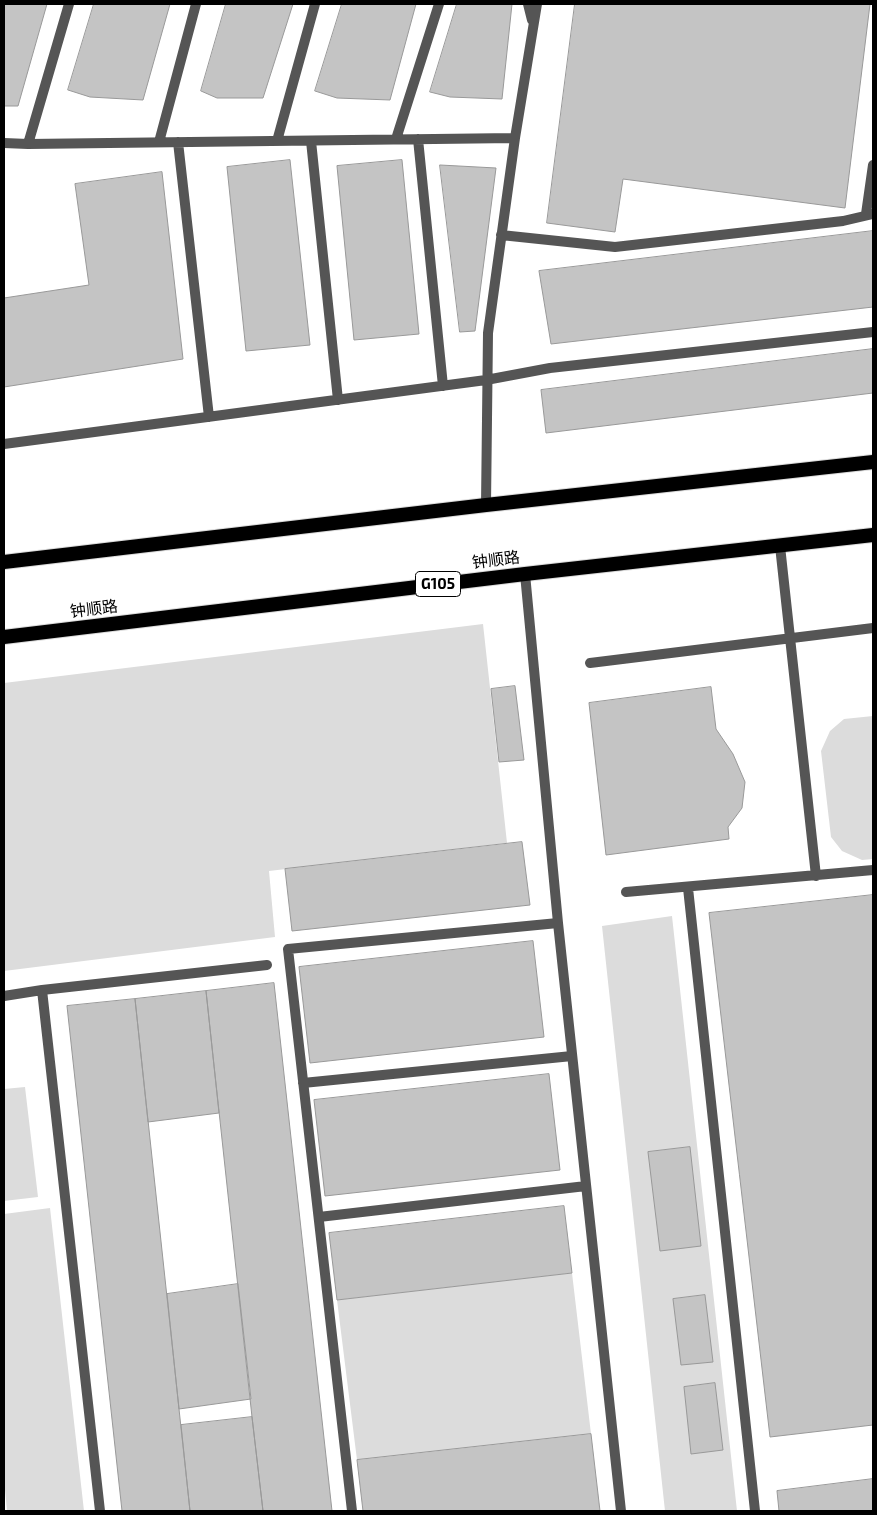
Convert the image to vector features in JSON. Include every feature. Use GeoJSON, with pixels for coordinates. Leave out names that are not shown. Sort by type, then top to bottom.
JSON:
{"type":"FeatureCollection","features":[{"type":"Feature","properties":{"kind":"highway"},"geometry":{"type":"LineString","coordinates":[[4,562],[486,505],[873,462]]}},
{"type":"Feature","properties":{"kind":"highway","name":"钟顺路"},"geometry":{"type":"LineString","coordinates":[[4,637],[524,574],[873,535]]}},
{"type":"Feature","properties":{"kind":"lane"},"geometry":{"type":"LineString","coordinates":[[28,144],[70,4]]}},
{"type":"Feature","properties":{"kind":"lane"},"geometry":{"type":"LineString","coordinates":[[160,142],[196,4]]}},
{"type":"Feature","properties":{"kind":"lane"},"geometry":{"type":"LineString","coordinates":[[277,141],[315,4]]}},
{"type":"Feature","properties":{"kind":"lane"},"geometry":{"type":"LineString","coordinates":[[396,139],[439,4]]}},
{"type":"Feature","properties":{"kind":"lane"},"geometry":{"type":"LineString","coordinates":[[528,4],[533,24]]}},
{"type":"Feature","properties":{"kind":"lane"},"geometry":{"type":"LineString","coordinates":[[486,505],[488,333],[515,138],[537,4]]}},
{"type":"Feature","properties":{"kind":"lane"},"geometry":{"type":"LineString","coordinates":[[4,143],[515,138]]}},
{"type":"Feature","properties":{"kind":"lane"},"geometry":{"type":"LineString","coordinates":[[418,139],[443,386]]}},
{"type":"Feature","properties":{"kind":"lane"},"geometry":{"type":"LineString","coordinates":[[311,141],[338,400]]}},
{"type":"Feature","properties":{"kind":"lane"},"geometry":{"type":"LineString","coordinates":[[178,142],[209,417]]}},
{"type":"Feature","properties":{"kind":"lane"},"geometry":{"type":"LineString","coordinates":[[501,235],[615,247],[842,221],[870,214],[873,165]]}},
{"type":"Feature","properties":{"kind":"lane"},"geometry":{"type":"LineString","coordinates":[[4,444],[443,386],[550,368],[873,332]]}},
{"type":"Feature","properties":{"kind":"lane"},"geometry":{"type":"LineString","coordinates":[[780,546],[816,876]]}},
{"type":"Feature","properties":{"kind":"lane"},"geometry":{"type":"LineString","coordinates":[[524,574],[558,923],[621,1511]]}},
{"type":"Feature","properties":{"kind":"lane"},"geometry":{"type":"LineString","coordinates":[[590,662],[873,628]]}},
{"type":"Feature","properties":{"kind":"lane"},"geometry":{"type":"LineString","coordinates":[[626,892],[688,888],[873,870]]}},
{"type":"Feature","properties":{"kind":"lane"},"geometry":{"type":"LineString","coordinates":[[688,888],[755,1511]]}},
{"type":"Feature","properties":{"kind":"lane"},"geometry":{"type":"LineString","coordinates":[[352,1511],[288,949],[558,923]]}},
{"type":"Feature","properties":{"kind":"lane"},"geometry":{"type":"LineString","coordinates":[[4,996],[266,965]]}},
{"type":"Feature","properties":{"kind":"lane"},"geometry":{"type":"LineString","coordinates":[[42,990],[100,1511]]}},
{"type":"Feature","properties":{"kind":"lane"},"geometry":{"type":"LineString","coordinates":[[303,1083],[572,1056]]}},
{"type":"Feature","properties":{"kind":"lane"},"geometry":{"type":"LineString","coordinates":[[319,1217],[586,1186]]}},
{"type":"Feature","properties":{"kind":"shaded area"},"geometry":{"type":"Polygon","coordinates":[[[483,624],[507,843],[269,871],[275,937],[4,971],[4,683],[483,624]]]}},
{"type":"Feature","properties":{"kind":"shaded area"},"geometry":{"type":"Polygon","coordinates":[[[873,716],[873,859],[862,860],[842,851],[831,837],[821,751],[830,731],[844,719],[873,716]]]}},
{"type":"Feature","properties":{"kind":"shaded area"},"geometry":{"type":"Polygon","coordinates":[[[672,916],[737,1511],[665,1511],[602,926],[672,916]]]}},
{"type":"Feature","properties":{"kind":"shaded area"},"geometry":{"type":"Polygon","coordinates":[[[25,1087],[38,1197],[4,1201],[4,1089],[25,1087]]]}},
{"type":"Feature","properties":{"kind":"shaded area"},"geometry":{"type":"Polygon","coordinates":[[[50,1208],[84,1511],[7,1511],[4,1479],[4,1214],[50,1208]]]}},
{"type":"Feature","properties":{"kind":"shaded area"},"geometry":{"type":"Polygon","coordinates":[[[572,1273],[591,1434],[357,1460],[337,1300],[572,1273]]]}},
{"type":"Feature","properties":{"kind":"building"},"geometry":{"type":"Polygon","coordinates":[[[4,4],[47,4],[18,106],[4,106],[4,4]]]}},
{"type":"Feature","properties":{"kind":"building"},"geometry":{"type":"Polygon","coordinates":[[[94,4],[170,4],[143,100],[90,97],[68,90],[94,4]]]}},
{"type":"Feature","properties":{"kind":"building"},"geometry":{"type":"Polygon","coordinates":[[[226,4],[293,4],[263,98],[217,98],[201,91],[226,4]]]}},
{"type":"Feature","properties":{"kind":"building"},"geometry":{"type":"Polygon","coordinates":[[[342,4],[416,4],[390,100],[337,98],[315,91],[342,4]]]}},
{"type":"Feature","properties":{"kind":"building"},"geometry":{"type":"Polygon","coordinates":[[[457,4],[512,4],[502,99],[450,97],[430,92],[457,4]]]}},
{"type":"Feature","properties":{"kind":"building"},"geometry":{"type":"Polygon","coordinates":[[[575,4],[870,4],[845,208],[623,179],[615,232],[547,223],[575,4]]]}},
{"type":"Feature","properties":{"kind":"building"},"geometry":{"type":"Polygon","coordinates":[[[290,160],[310,345],[246,351],[227,167],[290,160]]]}},
{"type":"Feature","properties":{"kind":"building"},"geometry":{"type":"Polygon","coordinates":[[[402,160],[419,334],[354,340],[337,166],[402,160]]]}},
{"type":"Feature","properties":{"kind":"building"},"geometry":{"type":"Polygon","coordinates":[[[440,165],[496,168],[475,331],[460,332],[440,165]]]}},
{"type":"Feature","properties":{"kind":"building"},"geometry":{"type":"Polygon","coordinates":[[[162,172],[183,359],[4,387],[4,298],[89,285],[75,184],[162,172]]]}},
{"type":"Feature","properties":{"kind":"building"},"geometry":{"type":"Polygon","coordinates":[[[873,231],[873,307],[551,344],[539,271],[873,231]]]}},
{"type":"Feature","properties":{"kind":"building"},"geometry":{"type":"Polygon","coordinates":[[[873,349],[873,393],[546,433],[541,390],[873,349]]]}},
{"type":"Feature","properties":{"kind":"building"},"geometry":{"type":"Polygon","coordinates":[[[515,686],[524,760],[499,762],[491,689],[515,686]]]}},
{"type":"Feature","properties":{"kind":"building"},"geometry":{"type":"Polygon","coordinates":[[[711,687],[716,729],[733,754],[745,782],[742,808],[728,827],[729,839],[606,855],[589,703],[711,687]]]}},
{"type":"Feature","properties":{"kind":"building"},"geometry":{"type":"Polygon","coordinates":[[[522,842],[530,905],[292,931],[285,869],[522,842]]]}},
{"type":"Feature","properties":{"kind":"building"},"geometry":{"type":"Polygon","coordinates":[[[873,895],[873,1425],[770,1437],[709,913],[873,895]]]}},
{"type":"Feature","properties":{"kind":"building"},"geometry":{"type":"Polygon","coordinates":[[[533,941],[544,1037],[310,1063],[299,967],[533,941]]]}},
{"type":"Feature","properties":{"kind":"building"},"geometry":{"type":"Polygon","coordinates":[[[274,983],[332,1511],[263,1511],[252,1417],[206,991],[274,983]]]}},
{"type":"Feature","properties":{"kind":"building"},"geometry":{"type":"Polygon","coordinates":[[[206,991],[219,1113],[148,1122],[135,999],[206,991]]]}},
{"type":"Feature","properties":{"kind":"building"},"geometry":{"type":"Polygon","coordinates":[[[135,999],[190,1511],[122,1511],[67,1006],[135,999]]]}},
{"type":"Feature","properties":{"kind":"building"},"geometry":{"type":"Polygon","coordinates":[[[549,1074],[560,1170],[325,1196],[314,1100],[549,1074]]]}},
{"type":"Feature","properties":{"kind":"building"},"geometry":{"type":"Polygon","coordinates":[[[690,1147],[701,1246],[660,1251],[648,1152],[690,1147]]]}},
{"type":"Feature","properties":{"kind":"building"},"geometry":{"type":"Polygon","coordinates":[[[564,1206],[572,1273],[337,1300],[329,1233],[564,1206]]]}},
{"type":"Feature","properties":{"kind":"building"},"geometry":{"type":"Polygon","coordinates":[[[238,1284],[251,1399],[179,1409],[167,1294],[238,1284]]]}},
{"type":"Feature","properties":{"kind":"building"},"geometry":{"type":"Polygon","coordinates":[[[705,1295],[713,1362],[681,1365],[673,1299],[705,1295]]]}},
{"type":"Feature","properties":{"kind":"building"},"geometry":{"type":"Polygon","coordinates":[[[715,1383],[723,1450],[691,1454],[684,1387],[715,1383]]]}},
{"type":"Feature","properties":{"kind":"building"},"geometry":{"type":"Polygon","coordinates":[[[252,1417],[263,1511],[190,1511],[181,1425],[252,1417]]]}},
{"type":"Feature","properties":{"kind":"building"},"geometry":{"type":"Polygon","coordinates":[[[591,1434],[600,1511],[363,1511],[357,1460],[591,1434]]]}},
{"type":"Feature","properties":{"kind":"building"},"geometry":{"type":"Polygon","coordinates":[[[873,1479],[873,1511],[779,1511],[777,1491],[873,1479]]]}}]}
